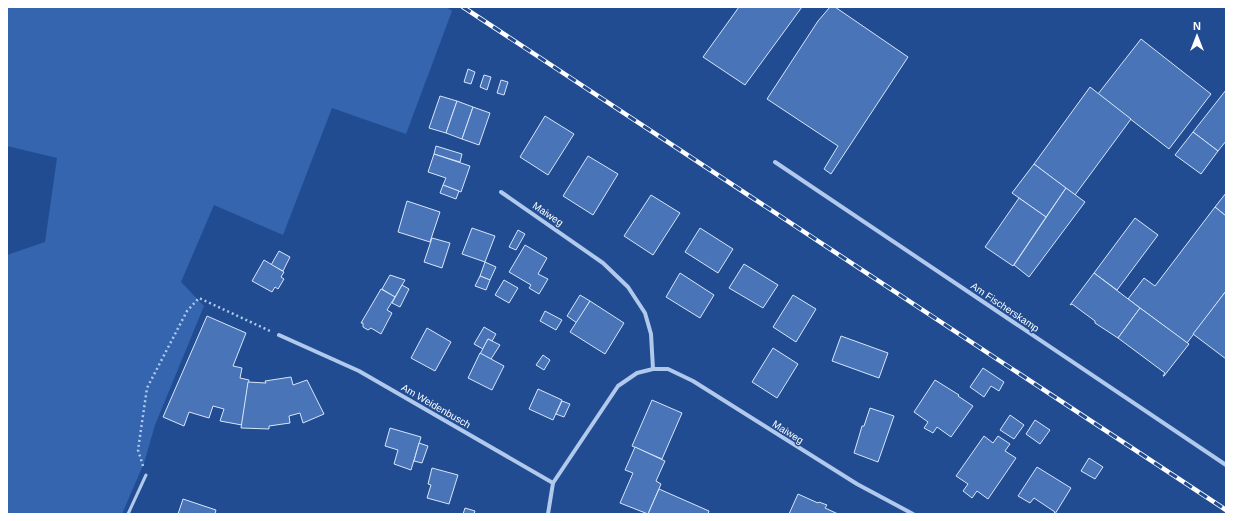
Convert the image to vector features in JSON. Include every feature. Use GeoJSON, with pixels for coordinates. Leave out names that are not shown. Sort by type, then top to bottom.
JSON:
{"type":"FeatureCollection","features":[{"type":"Feature","properties":{"kind":"street","name":"Am Fischerskamp"},"geometry":{"type":"LineString","coordinates":[[775,162],[1226,465]]}},
{"type":"Feature","properties":{"kind":"street","name":"Maiweg"},"geometry":{"type":"LineString","coordinates":[[501,192],[603,263],[628,287],[645,314],[651,334],[653,369]]}},
{"type":"Feature","properties":{"kind":"street","name":"Am Weidenbusch"},"geometry":{"type":"LineString","coordinates":[[279,335],[359,371],[553,483]]}},
{"type":"Feature","properties":{"kind":"street","name":"Maiweg"},"geometry":{"type":"LineString","coordinates":[[553,483],[618,386],[636,373],[653,369],[668,369],[693,381],[857,484],[913,514]]}},
{"type":"Feature","properties":{"kind":"street"},"geometry":{"type":"LineString","coordinates":[[548,514],[553,483]]}},
{"type":"Feature","properties":{"kind":"lane"},"geometry":{"type":"LineString","coordinates":[[128,514],[146,475]]}},
{"type":"Feature","properties":{"kind":"path"},"geometry":{"type":"LineString","coordinates":[[146,475],[138,450],[147,388],[187,311],[199,298],[279,335]]}},
{"type":"Feature","properties":{"kind":"shaded area"},"geometry":{"type":"Polygon","coordinates":[[[7,7],[446,7],[452,11],[406,134],[332,108],[283,235],[214,205],[181,282],[204,306],[155,425],[144,463],[122,514],[7,514],[7,255],[45,242],[57,158],[7,146],[7,7]]]}},
{"type":"Feature","properties":{"kind":"building"},"geometry":{"type":"Polygon","coordinates":[[[739,7],[802,7],[745,85],[703,57],[739,7]]]}},
{"type":"Feature","properties":{"kind":"building"},"geometry":{"type":"Polygon","coordinates":[[[830,7],[835,7],[908,57],[831,174],[824,169],[838,146],[767,99],[818,21],[830,7]]]}},
{"type":"Feature","properties":{"kind":"building"},"geometry":{"type":"Polygon","coordinates":[[[1141,39],[1211,94],[1169,149],[1098,94],[1141,39]]]}},
{"type":"Feature","properties":{"kind":"building"},"geometry":{"type":"Polygon","coordinates":[[[468,69],[475,72],[471,84],[464,82],[468,69]]]}},
{"type":"Feature","properties":{"kind":"building"},"geometry":{"type":"Polygon","coordinates":[[[484,75],[491,77],[487,90],[480,87],[484,75]]]}},
{"type":"Feature","properties":{"kind":"building"},"geometry":{"type":"Polygon","coordinates":[[[501,80],[508,82],[504,95],[497,93],[501,80]]]}},
{"type":"Feature","properties":{"kind":"building"},"geometry":{"type":"Polygon","coordinates":[[[1090,87],[1131,119],[1075,195],[1034,164],[1090,87]]]}},
{"type":"Feature","properties":{"kind":"building"},"geometry":{"type":"Polygon","coordinates":[[[1226,90],[1226,141],[1218,151],[1193,132],[1226,90]]]}},
{"type":"Feature","properties":{"kind":"building"},"geometry":{"type":"Polygon","coordinates":[[[440,96],[457,101],[446,133],[429,128],[440,96]]]}},
{"type":"Feature","properties":{"kind":"building"},"geometry":{"type":"Polygon","coordinates":[[[457,101],[473,107],[462,139],[446,133],[457,101]]]}},
{"type":"Feature","properties":{"kind":"building"},"geometry":{"type":"Polygon","coordinates":[[[473,107],[490,113],[479,145],[462,139],[473,107]]]}},
{"type":"Feature","properties":{"kind":"building"},"geometry":{"type":"Polygon","coordinates":[[[545,116],[574,134],[548,175],[520,157],[545,116]]]}},
{"type":"Feature","properties":{"kind":"building"},"geometry":{"type":"Polygon","coordinates":[[[1193,132],[1218,151],[1201,174],[1175,155],[1193,132]]]}},
{"type":"Feature","properties":{"kind":"building"},"geometry":{"type":"Polygon","coordinates":[[[436,146],[462,154],[460,162],[434,154],[436,146]]]}},
{"type":"Feature","properties":{"kind":"building"},"geometry":{"type":"Polygon","coordinates":[[[434,154],[470,166],[461,192],[443,185],[446,178],[428,172],[434,154]]]}},
{"type":"Feature","properties":{"kind":"building"},"geometry":{"type":"Polygon","coordinates":[[[588,156],[618,174],[593,215],[563,196],[588,156]]]}},
{"type":"Feature","properties":{"kind":"building"},"geometry":{"type":"Polygon","coordinates":[[[1034,164],[1066,188],[1046,217],[1012,193],[1034,164]]]}},
{"type":"Feature","properties":{"kind":"building"},"geometry":{"type":"Polygon","coordinates":[[[443,185],[459,191],[456,199],[440,193],[443,185]]]}},
{"type":"Feature","properties":{"kind":"building"},"geometry":{"type":"Polygon","coordinates":[[[1066,188],[1085,202],[1029,277],[1014,265],[1066,188]]]}},
{"type":"Feature","properties":{"kind":"building"},"geometry":{"type":"Polygon","coordinates":[[[1226,193],[1226,216],[1215,207],[1226,193]]]}},
{"type":"Feature","properties":{"kind":"building"},"geometry":{"type":"Polygon","coordinates":[[[651,195],[680,213],[653,255],[624,236],[651,195]]]}},
{"type":"Feature","properties":{"kind":"building"},"geometry":{"type":"Polygon","coordinates":[[[1019,198],[1046,217],[1013,266],[985,247],[1019,198]]]}},
{"type":"Feature","properties":{"kind":"building"},"geometry":{"type":"Polygon","coordinates":[[[407,201],[440,212],[430,242],[398,232],[407,201]]]}},
{"type":"Feature","properties":{"kind":"building"},"geometry":{"type":"Polygon","coordinates":[[[1215,207],[1226,216],[1226,291],[1187,343],[1128,299],[1144,278],[1155,286],[1215,207]]]}},
{"type":"Feature","properties":{"kind":"building"},"geometry":{"type":"Polygon","coordinates":[[[1135,218],[1158,235],[1117,290],[1094,273],[1135,218]]]}},
{"type":"Feature","properties":{"kind":"building"},"geometry":{"type":"Polygon","coordinates":[[[472,228],[495,236],[485,262],[462,254],[472,228]]]}},
{"type":"Feature","properties":{"kind":"building"},"geometry":{"type":"Polygon","coordinates":[[[700,228],[733,249],[718,273],[685,252],[700,228]]]}},
{"type":"Feature","properties":{"kind":"building"},"geometry":{"type":"Polygon","coordinates":[[[518,230],[525,234],[516,250],[509,247],[518,230]]]}},
{"type":"Feature","properties":{"kind":"building"},"geometry":{"type":"Polygon","coordinates":[[[432,238],[450,243],[442,268],[424,262],[432,238]]]}},
{"type":"Feature","properties":{"kind":"building"},"geometry":{"type":"Polygon","coordinates":[[[525,245],[547,258],[538,274],[548,279],[539,294],[529,288],[531,285],[509,272],[525,245]]]}},
{"type":"Feature","properties":{"kind":"building"},"geometry":{"type":"Polygon","coordinates":[[[279,251],[290,257],[283,271],[271,265],[279,251]]]}},
{"type":"Feature","properties":{"kind":"building"},"geometry":{"type":"Polygon","coordinates":[[[264,260],[284,272],[281,277],[284,279],[278,289],[275,287],[272,292],[252,281],[264,260]]]}},
{"type":"Feature","properties":{"kind":"building"},"geometry":{"type":"Polygon","coordinates":[[[485,262],[496,267],[490,280],[480,276],[485,262]]]}},
{"type":"Feature","properties":{"kind":"building"},"geometry":{"type":"Polygon","coordinates":[[[744,264],[778,285],[763,308],[729,288],[744,264]]]}},
{"type":"Feature","properties":{"kind":"building"},"geometry":{"type":"Polygon","coordinates":[[[680,273],[714,295],[700,318],[666,297],[680,273]]]}},
{"type":"Feature","properties":{"kind":"building"},"geometry":{"type":"Polygon","coordinates":[[[1094,273],[1140,308],[1118,338],[1095,323],[1095,321],[1072,304],[1070,305],[1094,273]]]}},
{"type":"Feature","properties":{"kind":"building"},"geometry":{"type":"Polygon","coordinates":[[[390,275],[405,280],[395,297],[382,289],[390,275]]]}},
{"type":"Feature","properties":{"kind":"building"},"geometry":{"type":"Polygon","coordinates":[[[480,276],[490,280],[486,290],[475,286],[480,276]]]}},
{"type":"Feature","properties":{"kind":"building"},"geometry":{"type":"Polygon","coordinates":[[[504,280],[518,288],[509,303],[495,295],[504,280]]]}},
{"type":"Feature","properties":{"kind":"building"},"geometry":{"type":"Polygon","coordinates":[[[402,285],[409,289],[400,307],[392,303],[402,285]]]}},
{"type":"Feature","properties":{"kind":"building"},"geometry":{"type":"Polygon","coordinates":[[[381,289],[395,297],[387,310],[392,313],[381,334],[371,328],[368,330],[363,327],[363,323],[361,323],[381,289]]]}},
{"type":"Feature","properties":{"kind":"building"},"geometry":{"type":"Polygon","coordinates":[[[1226,291],[1226,359],[1193,334],[1226,291]]]}},
{"type":"Feature","properties":{"kind":"building"},"geometry":{"type":"Polygon","coordinates":[[[580,295],[590,301],[577,323],[567,316],[580,295]]]}},
{"type":"Feature","properties":{"kind":"building"},"geometry":{"type":"Polygon","coordinates":[[[793,295],[816,309],[796,342],[773,327],[793,295]]]}},
{"type":"Feature","properties":{"kind":"building"},"geometry":{"type":"Polygon","coordinates":[[[590,301],[624,323],[605,354],[570,332],[590,301]]]}},
{"type":"Feature","properties":{"kind":"building"},"geometry":{"type":"Polygon","coordinates":[[[1140,308],[1189,344],[1164,376],[1165,373],[1118,338],[1140,308]]]}},
{"type":"Feature","properties":{"kind":"building"},"geometry":{"type":"Polygon","coordinates":[[[545,311],[562,320],[556,330],[540,321],[545,311]]]}},
{"type":"Feature","properties":{"kind":"building"},"geometry":{"type":"Polygon","coordinates":[[[207,316],[246,333],[233,366],[242,368],[240,378],[249,380],[242,425],[220,421],[224,409],[213,406],[209,418],[189,412],[184,426],[163,417],[207,316]]]}},
{"type":"Feature","properties":{"kind":"building"},"geometry":{"type":"Polygon","coordinates":[[[484,327],[496,334],[492,341],[488,339],[483,349],[474,344],[484,327]]]}},
{"type":"Feature","properties":{"kind":"building"},"geometry":{"type":"Polygon","coordinates":[[[427,328],[451,342],[435,371],[411,358],[427,328]]]}},
{"type":"Feature","properties":{"kind":"building"},"geometry":{"type":"Polygon","coordinates":[[[841,336],[888,353],[879,378],[832,361],[841,336]]]}},
{"type":"Feature","properties":{"kind":"building"},"geometry":{"type":"Polygon","coordinates":[[[488,339],[500,345],[491,359],[480,354],[488,339]]]}},
{"type":"Feature","properties":{"kind":"building"},"geometry":{"type":"Polygon","coordinates":[[[773,348],[798,364],[777,398],[752,382],[773,348]]]}},
{"type":"Feature","properties":{"kind":"building"},"geometry":{"type":"Polygon","coordinates":[[[480,353],[504,366],[492,390],[468,378],[480,353]]]}},
{"type":"Feature","properties":{"kind":"building"},"geometry":{"type":"Polygon","coordinates":[[[543,355],[550,360],[544,370],[536,365],[543,355]]]}},
{"type":"Feature","properties":{"kind":"building"},"geometry":{"type":"Polygon","coordinates":[[[983,368],[1004,382],[999,391],[991,386],[984,397],[970,387],[983,368]]]}},
{"type":"Feature","properties":{"kind":"building"},"geometry":{"type":"Polygon","coordinates":[[[291,377],[293,385],[307,380],[324,414],[303,423],[300,413],[289,416],[290,423],[269,426],[269,429],[241,428],[248,382],[266,383],[265,381],[291,377]]]}},
{"type":"Feature","properties":{"kind":"building"},"geometry":{"type":"Polygon","coordinates":[[[935,380],[973,406],[951,437],[937,427],[933,433],[924,428],[928,422],[914,412],[935,380]]]}},
{"type":"Feature","properties":{"kind":"building"},"geometry":{"type":"Polygon","coordinates":[[[538,389],[562,400],[553,420],[529,409],[538,389]]]}},
{"type":"Feature","properties":{"kind":"building"},"geometry":{"type":"Polygon","coordinates":[[[652,400],[682,413],[662,459],[632,446],[652,400]]]}},
{"type":"Feature","properties":{"kind":"building"},"geometry":{"type":"Polygon","coordinates":[[[562,401],[570,404],[564,417],[556,414],[562,401]]]}},
{"type":"Feature","properties":{"kind":"building"},"geometry":{"type":"Polygon","coordinates":[[[870,408],[894,416],[878,462],[854,453],[862,426],[864,426],[870,408]]]}},
{"type":"Feature","properties":{"kind":"building"},"geometry":{"type":"Polygon","coordinates":[[[1010,415],[1024,425],[1014,439],[1000,430],[1010,415]]]}},
{"type":"Feature","properties":{"kind":"building"},"geometry":{"type":"Polygon","coordinates":[[[1035,420],[1050,430],[1040,444],[1026,434],[1035,420]]]}},
{"type":"Feature","properties":{"kind":"building"},"geometry":{"type":"Polygon","coordinates":[[[390,428],[421,437],[411,470],[394,464],[398,450],[385,446],[390,428]]]}},
{"type":"Feature","properties":{"kind":"building"},"geometry":{"type":"Polygon","coordinates":[[[984,436],[993,443],[998,436],[1010,444],[1005,451],[1016,458],[988,499],[977,491],[972,498],[963,491],[968,484],[956,476],[984,436]]]}},
{"type":"Feature","properties":{"kind":"building"},"geometry":{"type":"Polygon","coordinates":[[[419,443],[428,446],[422,463],[414,461],[419,443]]]}},
{"type":"Feature","properties":{"kind":"building"},"geometry":{"type":"Polygon","coordinates":[[[635,447],[665,461],[656,481],[661,484],[648,514],[620,503],[633,473],[625,470],[635,447]]]}},
{"type":"Feature","properties":{"kind":"building"},"geometry":{"type":"Polygon","coordinates":[[[1089,458],[1103,467],[1095,479],[1081,471],[1089,458]]]}},
{"type":"Feature","properties":{"kind":"building"},"geometry":{"type":"Polygon","coordinates":[[[1037,467],[1071,488],[1055,514],[1053,514],[1055,512],[1034,498],[1030,503],[1018,496],[1037,467]]]}},
{"type":"Feature","properties":{"kind":"building"},"geometry":{"type":"Polygon","coordinates":[[[432,468],[458,475],[449,504],[427,498],[431,485],[428,484],[432,468]]]}},
{"type":"Feature","properties":{"kind":"building"},"geometry":{"type":"Polygon","coordinates":[[[659,489],[709,511],[708,514],[648,514],[659,489]]]}},
{"type":"Feature","properties":{"kind":"building"},"geometry":{"type":"Polygon","coordinates":[[[798,494],[818,503],[827,505],[825,508],[838,514],[789,514],[798,494]]]}},
{"type":"Feature","properties":{"kind":"building"},"geometry":{"type":"Polygon","coordinates":[[[183,499],[216,510],[215,514],[178,514],[183,499]]]}},
{"type":"Feature","properties":{"kind":"building"},"geometry":{"type":"Polygon","coordinates":[[[465,508],[475,511],[474,514],[463,514],[465,508]]]}},
{"type":"Feature","properties":{"kind":"railway"},"geometry":{"type":"LineString","coordinates":[[463,7],[1226,510]]}}]}
